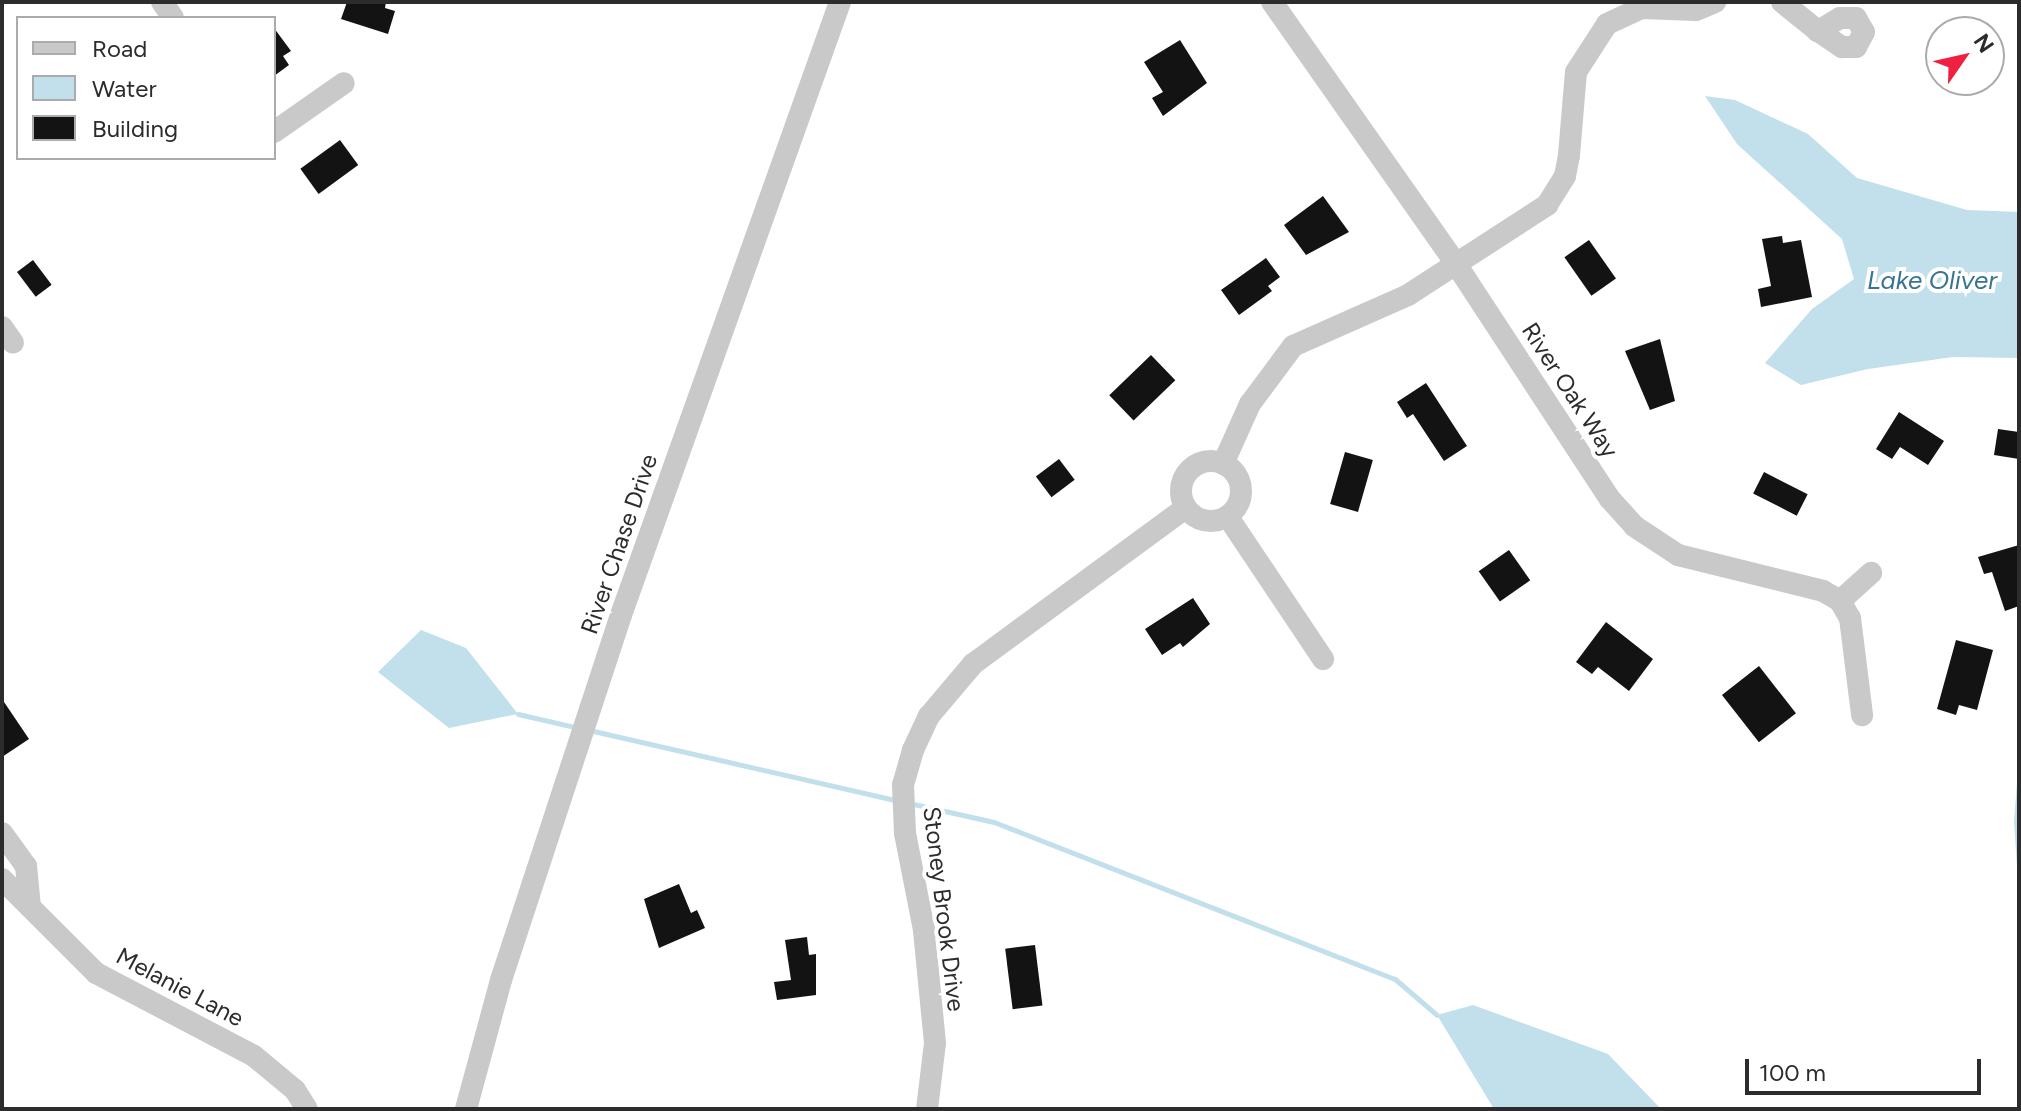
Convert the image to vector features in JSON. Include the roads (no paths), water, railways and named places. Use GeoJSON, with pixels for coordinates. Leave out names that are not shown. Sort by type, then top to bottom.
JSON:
{"type":"FeatureCollection","features":[{"type":"Feature","properties":{"kind":"street","name":"River Chase Drive"},"geometry":{"type":"LineString","coordinates":[[466,1109],[501,980],[621,615],[840,2]]}},
{"type":"Feature","properties":{"kind":"street","name":"River Oak Way"},"geometry":{"type":"LineString","coordinates":[[1272,2],[1458,267],[1610,499],[1634,526],[1678,555],[1823,591],[1840,601]]}},
{"type":"Feature","properties":{"kind":"street"},"geometry":{"type":"LineString","coordinates":[[1223,464],[1250,404],[1293,346],[1458,267],[1547,205],[1565,176],[1576,72],[1594,38],[1623,14],[1641,8],[1696,10],[1715,2]]}},
{"type":"Feature","properties":{"kind":"street"},"geometry":{"type":"LineString","coordinates":[[1782,2],[1818,31]]}},
{"type":"Feature","properties":{"kind":"street"},"geometry":{"type":"LineString","coordinates":[[276,131],[344,83]]}},
{"type":"Feature","properties":{"kind":"street"},"geometry":{"type":"LineString","coordinates":[[1204,462],[1223,464],[1237,476],[1241,493],[1228,517],[1200,520],[1185,508],[1180,489],[1187,471],[1204,462]]}},
{"type":"Feature","properties":{"kind":"street","name":"Stoney Brook Drive"},"geometry":{"type":"LineString","coordinates":[[927,1109],[935,1043],[924,930],[905,833],[903,785],[913,750],[929,716],[973,664],[1185,508]]}},
{"type":"Feature","properties":{"kind":"street"},"geometry":{"type":"LineString","coordinates":[[1228,517],[1323,659]]}},
{"type":"Feature","properties":{"kind":"street"},"geometry":{"type":"LineString","coordinates":[[1862,715],[1850,618],[1840,601],[1871,573]]}},
{"type":"Feature","properties":{"kind":"street"},"geometry":{"type":"LineString","coordinates":[[2,833],[26,866],[30,907]]}},
{"type":"Feature","properties":{"kind":"street","name":"Melanie Lane"},"geometry":{"type":"LineString","coordinates":[[2,879],[96,973],[254,1056],[295,1090],[307,1109]]}},
{"type":"Feature","properties":{"kind":"water","name":"Lake Oliver"},"geometry":{"type":"Polygon","coordinates":[[[1705,96],[1735,100],[1808,134],[1857,178],[1967,210],[2019,212],[2019,358],[1953,357],[1868,369],[1801,385],[1765,363],[1812,309],[1854,279],[1842,239],[1737,144],[1705,96]]]}},
{"type":"Feature","properties":{"kind":"water"},"geometry":{"type":"Polygon","coordinates":[[[421,630],[466,648],[518,714],[449,728],[378,672],[421,630]]]}},
{"type":"Feature","properties":{"kind":"water"},"geometry":{"type":"Polygon","coordinates":[[[2019,757],[2019,896],[2014,822],[2019,757]]]}},
{"type":"Feature","properties":{"kind":"water"},"geometry":{"type":"Polygon","coordinates":[[[1473,1005],[1608,1054],[1661,1109],[1494,1109],[1437,1015],[1473,1005]]]}},
{"type":"Feature","properties":{"kind":"waterway"},"geometry":{"type":"LineString","coordinates":[[518,714],[579,728]]}},
{"type":"Feature","properties":{"kind":"waterway"},"geometry":{"type":"LineString","coordinates":[[589,730],[899,801]]}},
{"type":"Feature","properties":{"kind":"waterway"},"geometry":{"type":"LineString","coordinates":[[909,803],[994,822],[1395,979],[1437,1015]]}}]}
